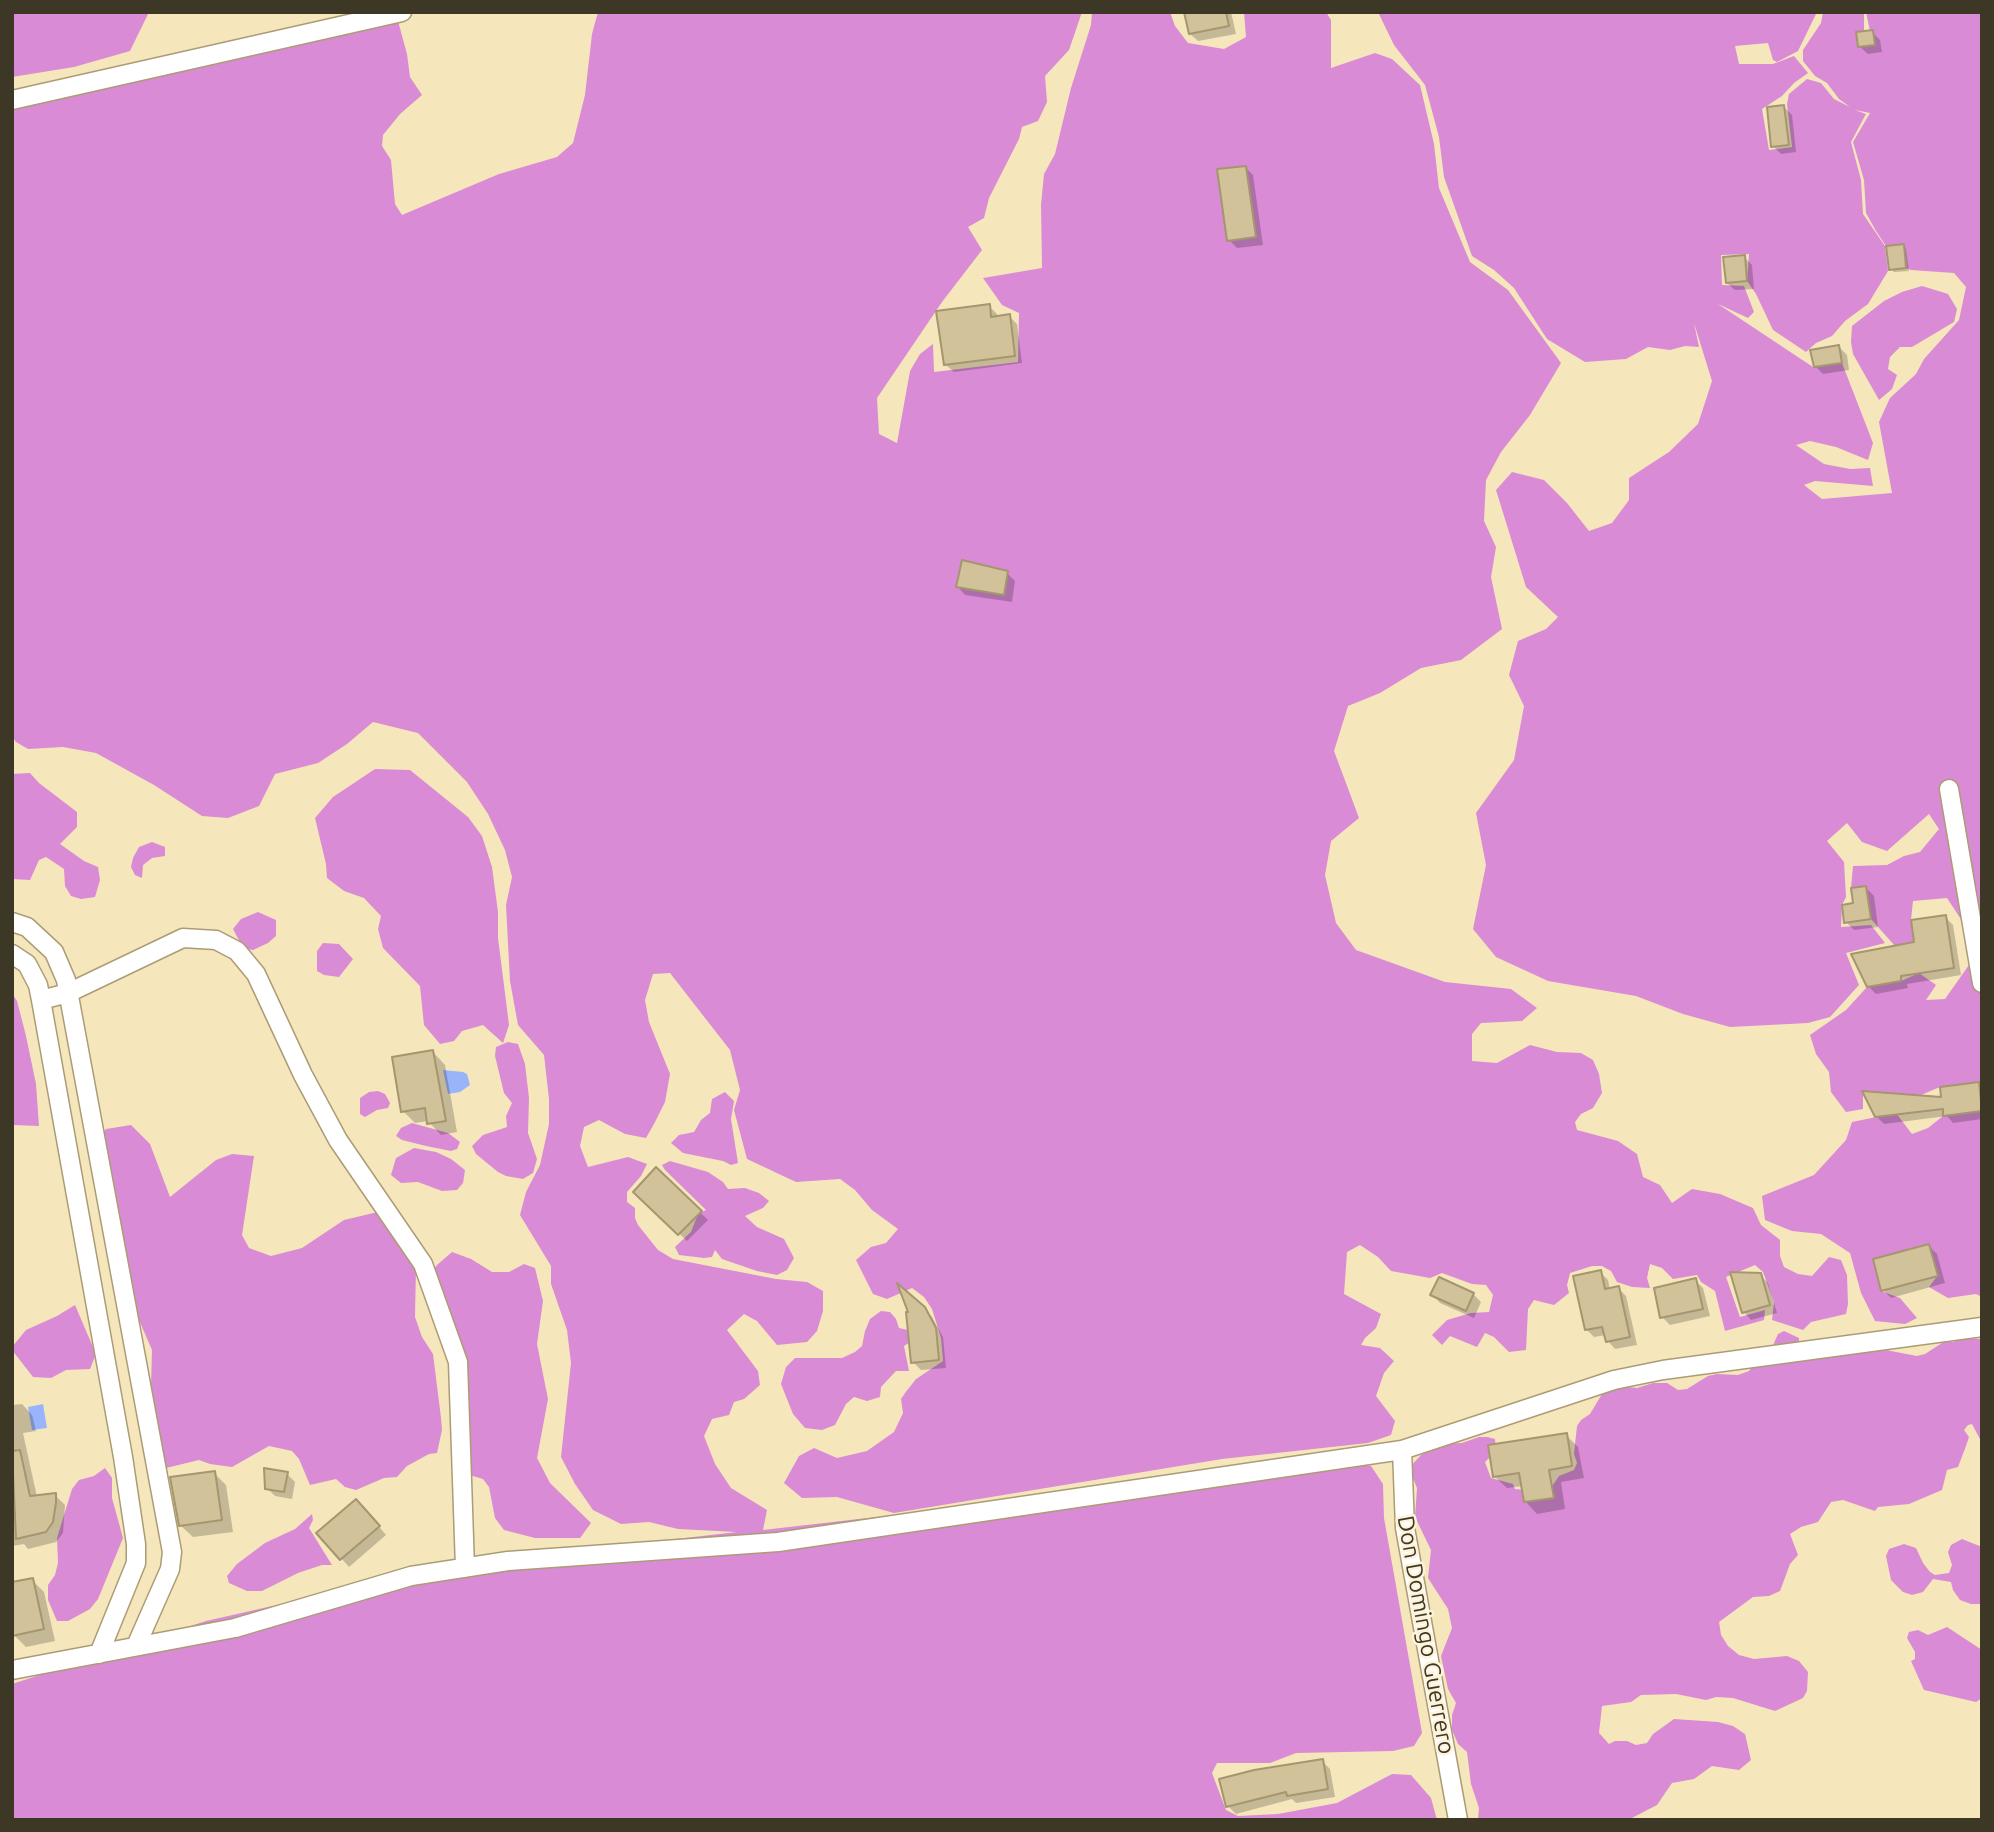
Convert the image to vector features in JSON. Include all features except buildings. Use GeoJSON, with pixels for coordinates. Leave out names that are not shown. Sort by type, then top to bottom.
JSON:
{"type":"FeatureCollection","features":[{"type":"Feature","properties":{"kind":"street"},"geometry":{"type":"LineString","coordinates":[[12,100],[402,12]]}},
{"type":"Feature","properties":{"kind":"street"},"geometry":{"type":"LineString","coordinates":[[1949,789],[1982,983]]}},
{"type":"Feature","properties":{"kind":"street"},"geometry":{"type":"LineString","coordinates":[[12,922],[27,928],[54,952],[66,980],[172,1552],[170,1569],[136,1646]]}},
{"type":"Feature","properties":{"kind":"street"},"geometry":{"type":"LineString","coordinates":[[41,1000],[68,993],[183,938],[216,940],[237,951],[256,974],[303,1075],[338,1140],[424,1264],[458,1362],[465,1568]]}},
{"type":"Feature","properties":{"kind":"street"},"geometry":{"type":"LineString","coordinates":[[12,954],[27,964],[38,985],[123,1457],[135,1544],[136,1563],[99,1654]]}},
{"type":"Feature","properties":{"kind":"street"},"geometry":{"type":"LineString","coordinates":[[12,1670],[235,1628],[411,1576],[508,1561],[778,1542],[1402,1450],[1614,1380],[1663,1370],[1982,1327]]}},
{"type":"Feature","properties":{"kind":"street","name":"Don Domingo Guerrero"},"geometry":{"type":"LineString","coordinates":[[1402,1450],[1405,1528],[1458,1820]]}},
{"type":"Feature","properties":{"kind":"shaded area"},"geometry":{"type":"Polygon","coordinates":[[[12,12],[149,12],[130,51],[74,67],[12,77],[12,12]]]}},
{"type":"Feature","properties":{"kind":"shaded area"},"geometry":{"type":"Polygon","coordinates":[[[598,12],[1082,12],[1069,50],[1045,76],[1047,102],[1038,121],[1022,127],[1019,139],[989,198],[984,218],[968,227],[982,250],[942,302],[877,398],[879,434],[897,443],[910,371],[920,354],[933,344],[934,372],[1018,362],[1019,313],[1002,305],[983,278],[1042,268],[1041,205],[1044,174],[1055,154],[1071,88],[1091,25],[1092,12],[1170,12],[1175,26],[1188,43],[1224,49],[1246,37],[1244,12],[1326,12],[1331,20],[1331,68],[1375,53],[1392,59],[1420,85],[1434,144],[1439,188],[1470,262],[1508,290],[1561,363],[1530,415],[1501,452],[1486,480],[1484,521],[1496,547],[1491,577],[1502,629],[1461,660],[1421,668],[1380,693],[1348,706],[1334,751],[1359,818],[1331,841],[1325,875],[1336,923],[1356,950],[1445,982],[1511,989],[1537,1008],[1522,1021],[1481,1023],[1472,1034],[1472,1061],[1497,1063],[1530,1045],[1557,1052],[1581,1053],[1593,1060],[1599,1074],[1602,1093],[1593,1108],[1581,1114],[1575,1122],[1577,1130],[1618,1141],[1637,1154],[1643,1177],[1660,1185],[1672,1203],[1692,1189],[1720,1194],[1753,1208],[1761,1225],[1780,1240],[1780,1256],[1784,1267],[1798,1274],[1812,1276],[1829,1257],[1841,1260],[1847,1275],[1846,1314],[1811,1322],[1803,1330],[1772,1320],[1774,1302],[1763,1272],[1755,1265],[1726,1277],[1740,1317],[1765,1310],[1764,1320],[1725,1331],[1715,1291],[1701,1282],[1697,1275],[1673,1279],[1662,1268],[1650,1264],[1647,1278],[1650,1288],[1632,1287],[1617,1282],[1611,1271],[1602,1266],[1592,1266],[1570,1273],[1567,1285],[1569,1293],[1554,1305],[1534,1300],[1528,1309],[1526,1350],[1509,1352],[1494,1337],[1485,1333],[1477,1347],[1450,1336],[1442,1345],[1432,1335],[1447,1320],[1471,1313],[1489,1312],[1493,1295],[1486,1285],[1472,1284],[1442,1273],[1430,1278],[1391,1271],[1378,1257],[1360,1245],[1347,1252],[1344,1294],[1381,1314],[1376,1328],[1361,1345],[1380,1348],[1394,1361],[1384,1373],[1376,1396],[1395,1421],[1391,1435],[1368,1443],[1222,1459],[894,1513],[837,1497],[802,1498],[784,1483],[799,1456],[814,1448],[837,1458],[867,1451],[894,1432],[903,1413],[901,1399],[905,1393],[916,1379],[943,1361],[941,1338],[932,1309],[924,1297],[912,1288],[887,1299],[873,1294],[856,1260],[871,1247],[886,1243],[898,1229],[872,1210],[855,1190],[840,1179],[796,1182],[747,1159],[734,1110],[740,1090],[730,1050],[670,973],[653,974],[645,1000],[649,1022],[670,1074],[665,1102],[654,1124],[646,1138],[625,1134],[599,1120],[584,1127],[580,1146],[588,1167],[628,1157],[647,1164],[627,1192],[627,1202],[635,1208],[638,1225],[658,1250],[673,1259],[776,1279],[807,1282],[823,1291],[823,1311],[817,1331],[807,1342],[777,1345],[757,1321],[744,1314],[727,1330],[758,1371],[760,1385],[744,1399],[734,1402],[729,1415],[712,1419],[704,1436],[715,1464],[731,1488],[767,1510],[763,1530],[1303,1468],[1360,1463],[1371,1466],[1383,1484],[1384,1518],[1422,1733],[1414,1746],[1393,1751],[1296,1753],[1270,1763],[1217,1763],[1212,1773],[1226,1810],[1238,1816],[1278,1814],[1337,1803],[1392,1774],[1411,1775],[1431,1798],[1437,1820],[12,1820],[12,1684],[206,1621],[458,1564],[737,1532],[678,1529],[649,1522],[621,1524],[593,1510],[561,1457],[571,1363],[567,1330],[551,1284],[551,1266],[520,1215],[526,1192],[540,1165],[549,1124],[544,1055],[518,1025],[510,981],[506,905],[512,877],[505,850],[488,814],[467,782],[418,733],[373,722],[318,763],[275,774],[259,806],[228,818],[202,816],[154,785],[96,753],[63,747],[28,749],[16,742],[12,736],[12,102],[398,21],[410,77],[422,95],[400,114],[383,135],[382,146],[391,160],[395,204],[402,215],[499,174],[557,157],[573,143],[585,95],[592,34],[598,12]]]}},
{"type":"Feature","properties":{"kind":"shaded area"},"geometry":{"type":"Polygon","coordinates":[[[1378,12],[1817,12],[1798,51],[1777,62],[1773,60],[1768,43],[1735,46],[1739,64],[1773,64],[1794,56],[1808,73],[1762,109],[1769,150],[1792,147],[1787,104],[1789,94],[1807,79],[1821,83],[1834,99],[1850,107],[1839,99],[1827,83],[1815,76],[1803,61],[1803,50],[1821,23],[1823,12],[1864,12],[1864,31],[1859,47],[1875,45],[1866,12],[1982,12],[1982,1106],[1979,1082],[1940,1087],[1921,1095],[1863,1091],[1863,1109],[1846,1112],[1831,1092],[1829,1072],[1816,1054],[1810,1035],[1846,1010],[1867,987],[1901,981],[1919,973],[1936,985],[1926,1000],[1945,999],[1969,965],[1968,930],[1947,898],[1913,901],[1911,920],[1916,955],[1895,946],[1871,919],[1866,886],[1851,888],[1853,866],[1887,865],[1904,856],[1920,852],[1939,829],[1929,814],[1887,851],[1862,842],[1847,823],[1827,841],[1844,862],[1846,897],[1842,905],[1841,927],[1871,925],[1885,943],[1846,953],[1859,985],[1830,1017],[1808,1023],[1730,1027],[1683,1014],[1636,996],[1548,981],[1496,957],[1473,929],[1486,865],[1476,813],[1514,760],[1524,706],[1509,675],[1518,641],[1546,629],[1558,617],[1526,587],[1496,490],[1512,472],[1544,480],[1589,531],[1612,523],[1629,500],[1629,478],[1669,452],[1698,424],[1712,381],[1694,323],[1699,347],[1685,346],[1670,350],[1648,347],[1626,359],[1585,362],[1547,339],[1514,288],[1494,270],[1472,256],[1444,177],[1439,137],[1425,85],[1394,45],[1378,12]],[[1855,110],[1866,114],[1851,142],[1861,180],[1863,214],[1885,246],[1888,271],[1868,304],[1845,321],[1832,336],[1816,343],[1806,352],[1773,330],[1747,281],[1749,254],[1721,255],[1722,285],[1744,286],[1754,312],[1748,318],[1718,304],[1813,367],[1842,363],[1873,443],[1868,460],[1836,447],[1810,441],[1796,445],[1824,464],[1850,469],[1870,468],[1873,486],[1815,481],[1804,485],[1822,499],[1892,493],[1879,422],[1890,398],[1916,374],[1924,359],[1959,320],[1966,287],[1954,273],[1906,268],[1903,244],[1886,246],[1866,213],[1864,180],[1853,142],[1870,113],[1855,110]]]}},
{"type":"Feature","properties":{"kind":"shaded area"},"geometry":{"type":"Polygon","coordinates":[[[1922,286],[1948,294],[1957,309],[1954,322],[1912,347],[1900,347],[1890,357],[1888,369],[1897,375],[1892,389],[1879,400],[1853,354],[1852,326],[1884,301],[1922,286]]]}},
{"type":"Feature","properties":{"kind":"shaded area"},"geometry":{"type":"Polygon","coordinates":[[[375,769],[410,770],[468,817],[482,836],[492,867],[498,912],[498,938],[509,1025],[503,1043],[483,1025],[462,1031],[454,1041],[440,1044],[424,1025],[420,986],[383,948],[378,929],[381,916],[364,898],[344,891],[327,878],[315,818],[333,797],[375,769]]]}},
{"type":"Feature","properties":{"kind":"shaded area"},"geometry":{"type":"Polygon","coordinates":[[[30,773],[77,812],[77,827],[60,844],[84,861],[98,867],[100,880],[95,897],[81,899],[71,896],[65,886],[64,869],[46,857],[39,860],[30,880],[12,879],[12,774],[30,773]]]}},
{"type":"Feature","properties":{"kind":"shaded area"},"geometry":{"type":"Polygon","coordinates":[[[152,842],[165,847],[165,856],[152,858],[143,865],[142,878],[135,875],[131,867],[133,858],[139,847],[152,842]]]}},
{"type":"Feature","properties":{"kind":"shaded area"},"geometry":{"type":"Polygon","coordinates":[[[258,912],[276,920],[276,936],[253,950],[243,948],[233,929],[241,919],[258,912]]]}},
{"type":"Feature","properties":{"kind":"shaded area"},"geometry":{"type":"Polygon","coordinates":[[[323,943],[339,944],[353,959],[339,977],[317,971],[317,951],[323,943]]]}},
{"type":"Feature","properties":{"kind":"shaded area"},"geometry":{"type":"Polygon","coordinates":[[[12,993],[17,1001],[36,1084],[39,1126],[12,1125],[12,993]]]}},
{"type":"Feature","properties":{"kind":"shaded area"},"geometry":{"type":"Polygon","coordinates":[[[508,1042],[518,1044],[525,1064],[529,1098],[528,1133],[537,1159],[533,1173],[523,1179],[498,1172],[476,1154],[472,1146],[483,1135],[507,1127],[506,1116],[512,1103],[504,1093],[495,1056],[496,1047],[508,1042]]]}},
{"type":"Feature","properties":{"kind":"shaded area"},"geometry":{"type":"Polygon","coordinates":[[[378,1091],[385,1094],[390,1103],[388,1108],[377,1110],[365,1117],[360,1114],[360,1098],[369,1092],[378,1091]]]}},
{"type":"Feature","properties":{"kind":"shaded area"},"geometry":{"type":"Polygon","coordinates":[[[725,1092],[734,1101],[731,1119],[738,1163],[731,1165],[683,1153],[671,1143],[679,1135],[694,1132],[701,1120],[710,1113],[712,1099],[725,1092]]]}},
{"type":"Feature","properties":{"kind":"shaded area"},"geometry":{"type":"Polygon","coordinates":[[[1982,1111],[1982,1297],[1976,1294],[1948,1298],[1929,1287],[1938,1275],[1929,1244],[1873,1259],[1881,1291],[1900,1298],[1917,1318],[1905,1324],[1875,1321],[1861,1293],[1850,1253],[1821,1234],[1792,1231],[1765,1220],[1762,1196],[1814,1175],[1846,1140],[1852,1122],[1896,1113],[1912,1134],[1928,1128],[1943,1116],[1982,1111]]]}},
{"type":"Feature","properties":{"kind":"shaded area"},"geometry":{"type":"Polygon","coordinates":[[[412,1123],[448,1133],[460,1142],[457,1149],[451,1151],[426,1146],[396,1136],[401,1128],[412,1123]]]}},
{"type":"Feature","properties":{"kind":"shaded area"},"geometry":{"type":"Polygon","coordinates":[[[131,1125],[150,1144],[170,1197],[216,1160],[232,1154],[254,1156],[242,1235],[249,1248],[271,1256],[302,1248],[344,1220],[382,1211],[416,1267],[415,1317],[422,1337],[433,1354],[441,1418],[442,1430],[437,1453],[429,1454],[407,1466],[397,1477],[384,1478],[356,1490],[345,1487],[336,1479],[310,1485],[299,1459],[292,1451],[269,1446],[232,1467],[199,1460],[166,1468],[160,1464],[150,1422],[152,1350],[133,1306],[97,1141],[106,1129],[131,1125]]]}},
{"type":"Feature","properties":{"kind":"shaded area"},"geometry":{"type":"Polygon","coordinates":[[[414,1148],[436,1152],[451,1159],[465,1170],[463,1183],[457,1190],[442,1191],[418,1182],[401,1183],[391,1175],[396,1158],[414,1148]]]}},
{"type":"Feature","properties":{"kind":"shaded area"},"geometry":{"type":"Polygon","coordinates":[[[670,1161],[708,1172],[728,1189],[745,1188],[759,1193],[769,1201],[763,1208],[745,1216],[757,1227],[784,1239],[794,1258],[787,1270],[777,1275],[757,1271],[722,1259],[715,1250],[712,1257],[679,1255],[675,1247],[691,1232],[698,1214],[706,1210],[665,1170],[662,1165],[670,1161]]]}},
{"type":"Feature","properties":{"kind":"shaded area"},"geometry":{"type":"Polygon","coordinates":[[[452,1252],[471,1259],[492,1272],[509,1272],[524,1264],[535,1268],[543,1301],[537,1344],[548,1399],[537,1458],[550,1483],[591,1523],[580,1538],[535,1538],[504,1530],[495,1518],[489,1487],[483,1479],[466,1474],[460,1391],[426,1280],[437,1265],[452,1252]]]}},
{"type":"Feature","properties":{"kind":"shaded area"},"geometry":{"type":"Polygon","coordinates":[[[75,1305],[96,1354],[90,1369],[66,1370],[51,1378],[33,1377],[12,1347],[26,1330],[75,1305]]]}},
{"type":"Feature","properties":{"kind":"shaded area"},"geometry":{"type":"Polygon","coordinates":[[[881,1311],[890,1312],[899,1328],[908,1330],[912,1341],[904,1346],[909,1371],[896,1371],[881,1387],[880,1397],[867,1401],[854,1397],[846,1404],[835,1425],[822,1430],[805,1428],[793,1414],[781,1384],[786,1367],[795,1358],[842,1358],[855,1352],[862,1346],[870,1319],[881,1311]]]}},
{"type":"Feature","properties":{"kind":"shaded area"},"geometry":{"type":"Polygon","coordinates":[[[1784,1331],[1799,1338],[1799,1361],[1839,1356],[1870,1347],[1917,1356],[1945,1341],[1954,1342],[1958,1338],[1982,1339],[1982,1443],[1972,1424],[1968,1425],[1964,1430],[1969,1437],[1958,1467],[1947,1470],[1942,1490],[1909,1504],[1878,1507],[1875,1511],[1843,1500],[1831,1502],[1818,1522],[1801,1527],[1790,1534],[1798,1555],[1790,1564],[1780,1591],[1769,1596],[1753,1597],[1719,1622],[1721,1635],[1728,1646],[1739,1655],[1754,1659],[1787,1656],[1799,1661],[1808,1672],[1807,1691],[1803,1698],[1775,1711],[1733,1698],[1716,1697],[1706,1700],[1676,1694],[1641,1695],[1631,1702],[1602,1706],[1599,1733],[1609,1744],[1615,1741],[1627,1741],[1636,1745],[1647,1743],[1653,1734],[1674,1719],[1718,1722],[1733,1726],[1745,1734],[1751,1760],[1739,1770],[1712,1766],[1694,1779],[1672,1783],[1657,1805],[1628,1820],[1478,1820],[1479,1808],[1471,1784],[1467,1752],[1458,1744],[1452,1730],[1452,1715],[1456,1703],[1448,1689],[1441,1656],[1452,1628],[1448,1609],[1428,1578],[1431,1550],[1415,1517],[1417,1488],[1409,1468],[1421,1455],[1440,1444],[1462,1443],[1487,1437],[1495,1439],[1496,1451],[1485,1462],[1491,1478],[1513,1484],[1515,1489],[1548,1492],[1559,1476],[1574,1470],[1577,1463],[1574,1454],[1577,1426],[1590,1414],[1602,1394],[1618,1386],[1637,1388],[1653,1383],[1667,1383],[1678,1390],[1687,1389],[1708,1376],[1738,1375],[1749,1371],[1753,1365],[1770,1364],[1776,1360],[1774,1343],[1778,1334],[1784,1331]]]}},
{"type":"Feature","properties":{"kind":"shaded area"},"geometry":{"type":"Polygon","coordinates":[[[105,1468],[112,1478],[112,1498],[123,1538],[98,1599],[90,1609],[68,1621],[57,1621],[48,1600],[48,1585],[55,1575],[58,1563],[57,1538],[72,1489],[79,1480],[94,1476],[105,1468]]]}},
{"type":"Feature","properties":{"kind":"shaded area"},"geometry":{"type":"Polygon","coordinates":[[[312,1514],[313,1520],[309,1528],[332,1565],[322,1565],[298,1573],[262,1591],[247,1591],[229,1583],[227,1576],[237,1564],[265,1543],[295,1529],[312,1514]]]}},
{"type":"Feature","properties":{"kind":"shaded area"},"geometry":{"type":"Polygon","coordinates":[[[1962,1539],[1982,1547],[1982,1604],[1960,1600],[1951,1582],[1933,1579],[1923,1592],[1912,1595],[1903,1592],[1891,1580],[1886,1556],[1889,1549],[1904,1544],[1916,1548],[1923,1563],[1935,1575],[1949,1573],[1952,1565],[1948,1552],[1951,1545],[1962,1539]]]}},
{"type":"Feature","properties":{"kind":"shaded area"},"geometry":{"type":"Polygon","coordinates":[[[1947,1627],[1982,1650],[1982,1698],[1976,1702],[1924,1690],[1911,1661],[1915,1659],[1915,1652],[1907,1638],[1909,1632],[1918,1630],[1928,1635],[1947,1627]]]}},
{"type":"Feature","properties":{"kind":"water"},"geometry":{"type":"Polygon","coordinates":[[[443,1070],[467,1074],[470,1085],[460,1092],[448,1094],[443,1070]]]}},
{"type":"Feature","properties":{"kind":"water"},"geometry":{"type":"Polygon","coordinates":[[[43,1404],[47,1428],[32,1430],[28,1407],[43,1404]]]}}]}
